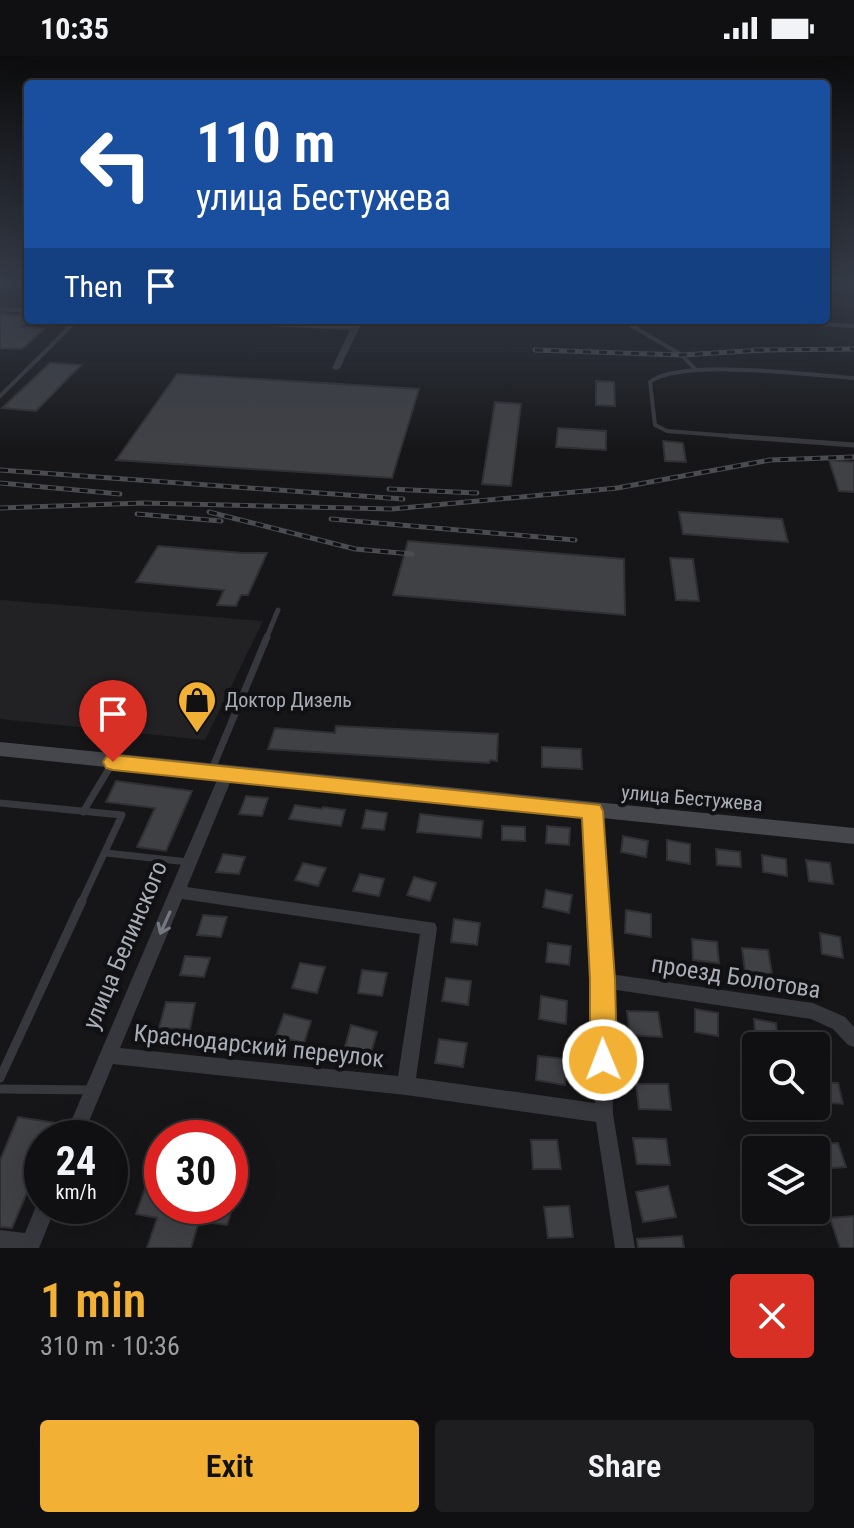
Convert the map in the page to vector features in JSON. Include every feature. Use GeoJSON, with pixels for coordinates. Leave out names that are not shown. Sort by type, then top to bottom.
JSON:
{"type":"FeatureCollection","features":[{"type":"Feature","properties":{"kind":"street"},"geometry":{"type":"LineString","coordinates":[[336,368],[348,340]]}},
{"type":"Feature","properties":{"kind":"street","name":"улица Бестужева"},"geometry":{"type":"LineString","coordinates":[[0,749],[854,836]]}},
{"type":"Feature","properties":{"kind":"street","name":"улица Белинского"},"geometry":{"type":"LineString","coordinates":[[80,1120],[179,892],[219,773]]}},
{"type":"Feature","properties":{"kind":"street"},"geometry":{"type":"LineString","coordinates":[[593,811],[602,980],[604,1114],[625,1248]]}},
{"type":"Feature","properties":{"kind":"street","name":"Краснодарский переулок"},"geometry":{"type":"LineString","coordinates":[[179,892],[429,928],[406,1086]]}},
{"type":"Feature","properties":{"kind":"street","name":"проезд Болотова"},"geometry":{"type":"LineString","coordinates":[[602,980],[813,1011],[839,1023],[854,1039]]}},
{"type":"Feature","properties":{"kind":"street","name":"Краснодарский переулок"},"geometry":{"type":"LineString","coordinates":[[107,1055],[406,1086],[604,1114]]}},
{"type":"Feature","properties":{"kind":"street"},"geometry":{"type":"LineString","coordinates":[[0,1240],[30,1246],[39,1224]]}},
{"type":"Feature","properties":{"kind":"lane"},"geometry":{"type":"LineString","coordinates":[[0,396],[57,340]]}},
{"type":"Feature","properties":{"kind":"lane"},"geometry":{"type":"LineString","coordinates":[[658,340],[684,356],[695,369]]}},
{"type":"Feature","properties":{"kind":"lane"},"geometry":{"type":"LineString","coordinates":[[854,378],[695,369],[674,371],[657,376],[650,382],[655,425],[667,431],[854,445]]}},
{"type":"Feature","properties":{"kind":"lane"},"geometry":{"type":"LineString","coordinates":[[0,389],[7,389]]}},
{"type":"Feature","properties":{"kind":"lane"},"geometry":{"type":"LineString","coordinates":[[219,773],[278,610]]}},
{"type":"Feature","properties":{"kind":"lane"},"geometry":{"type":"LineString","coordinates":[[83,812],[113,762]]}},
{"type":"Feature","properties":{"kind":"lane"},"geometry":{"type":"LineString","coordinates":[[0,814],[2,804],[122,815],[0,1078]]}},
{"type":"Feature","properties":{"kind":"lane"},"geometry":{"type":"LineString","coordinates":[[106,853],[188,862]]}},
{"type":"Feature","properties":{"kind":"lane"},"geometry":{"type":"LineString","coordinates":[[0,1089],[93,1090]]}},
{"type":"Feature","properties":{"kind":"shaded area"},"geometry":{"type":"Polygon","coordinates":[[[0,600],[263,621],[205,740],[0,719],[0,600]]]}},
{"type":"Feature","properties":{"kind":"building"},"geometry":{"type":"Polygon","coordinates":[[[0,340],[32,340],[22,349],[0,348],[0,340]]]}},
{"type":"Feature","properties":{"kind":"building"},"geometry":{"type":"Polygon","coordinates":[[[50,363],[81,365],[36,411],[2,408],[50,363]]]}},
{"type":"Feature","properties":{"kind":"building"},"geometry":{"type":"Polygon","coordinates":[[[177,374],[419,389],[392,478],[116,460],[177,374]]]}},
{"type":"Feature","properties":{"kind":"building"},"geometry":{"type":"Polygon","coordinates":[[[596,381],[614,382],[615,406],[596,405],[596,381]]]}},
{"type":"Feature","properties":{"kind":"building"},"geometry":{"type":"Polygon","coordinates":[[[495,402],[521,404],[511,486],[482,484],[495,402]]]}},
{"type":"Feature","properties":{"kind":"building"},"geometry":{"type":"Polygon","coordinates":[[[558,428],[606,431],[606,450],[556,447],[558,428]]]}},
{"type":"Feature","properties":{"kind":"building"},"geometry":{"type":"Polygon","coordinates":[[[663,441],[683,443],[686,462],[665,461],[663,441]]]}},
{"type":"Feature","properties":{"kind":"building"},"geometry":{"type":"Polygon","coordinates":[[[829,460],[854,462],[854,492],[839,491],[829,460]]]}},
{"type":"Feature","properties":{"kind":"building"},"geometry":{"type":"Polygon","coordinates":[[[679,512],[782,519],[788,542],[683,534],[679,512]]]}},
{"type":"Feature","properties":{"kind":"building"},"geometry":{"type":"Polygon","coordinates":[[[408,541],[624,559],[625,615],[393,595],[408,541]]]}},
{"type":"Feature","properties":{"kind":"building"},"geometry":{"type":"Polygon","coordinates":[[[158,546],[267,553],[248,595],[241,595],[236,606],[217,605],[224,590],[136,582],[158,546]]]}},
{"type":"Feature","properties":{"kind":"building"},"geometry":{"type":"Polygon","coordinates":[[[670,558],[693,559],[699,601],[676,600],[670,558]]]}},
{"type":"Feature","properties":{"kind":"building"},"geometry":{"type":"Polygon","coordinates":[[[336,726],[498,734],[497,761],[490,760],[489,763],[268,749],[275,728],[335,733],[336,726]]]}},
{"type":"Feature","properties":{"kind":"building"},"geometry":{"type":"Polygon","coordinates":[[[542,747],[581,749],[582,769],[542,767],[542,747]]]}},
{"type":"Feature","properties":{"kind":"building"},"geometry":{"type":"Polygon","coordinates":[[[116,781],[192,791],[166,851],[137,847],[155,808],[106,802],[116,781]]]}},
{"type":"Feature","properties":{"kind":"building"},"geometry":{"type":"Polygon","coordinates":[[[246,796],[268,798],[262,816],[239,814],[246,796]]]}},
{"type":"Feature","properties":{"kind":"building"},"geometry":{"type":"Polygon","coordinates":[[[295,805],[345,810],[341,826],[289,819],[295,805]]]}},
{"type":"Feature","properties":{"kind":"building"},"geometry":{"type":"Polygon","coordinates":[[[366,810],[387,813],[384,830],[362,828],[366,810]]]}},
{"type":"Feature","properties":{"kind":"building"},"geometry":{"type":"Polygon","coordinates":[[[420,814],[483,821],[481,838],[417,832],[420,814]]]}},
{"type":"Feature","properties":{"kind":"building"},"geometry":{"type":"Polygon","coordinates":[[[502,826],[525,827],[525,841],[502,840],[502,826]]]}},
{"type":"Feature","properties":{"kind":"building"},"geometry":{"type":"Polygon","coordinates":[[[547,826],[570,828],[569,845],[546,843],[547,826]]]}},
{"type":"Feature","properties":{"kind":"building"},"geometry":{"type":"Polygon","coordinates":[[[623,836],[648,841],[646,857],[621,852],[623,836]]]}},
{"type":"Feature","properties":{"kind":"building"},"geometry":{"type":"Polygon","coordinates":[[[667,840],[690,844],[690,864],[667,860],[667,840]]]}},
{"type":"Feature","properties":{"kind":"building"},"geometry":{"type":"Polygon","coordinates":[[[716,849],[740,852],[741,867],[717,865],[716,849]]]}},
{"type":"Feature","properties":{"kind":"building"},"geometry":{"type":"Polygon","coordinates":[[[223,854],[245,857],[239,874],[216,872],[223,854]]]}},
{"type":"Feature","properties":{"kind":"building"},"geometry":{"type":"Polygon","coordinates":[[[762,855],[786,859],[787,876],[763,872],[762,855]]]}},
{"type":"Feature","properties":{"kind":"building"},"geometry":{"type":"Polygon","coordinates":[[[806,860],[830,863],[833,884],[809,881],[806,860]]]}},
{"type":"Feature","properties":{"kind":"building"},"geometry":{"type":"Polygon","coordinates":[[[303,863],[326,868],[318,886],[295,880],[303,863]]]}},
{"type":"Feature","properties":{"kind":"building"},"geometry":{"type":"Polygon","coordinates":[[[360,874],[384,879],[379,896],[353,891],[360,874]]]}},
{"type":"Feature","properties":{"kind":"building"},"geometry":{"type":"Polygon","coordinates":[[[414,877],[436,883],[430,901],[407,895],[414,877]]]}},
{"type":"Feature","properties":{"kind":"building"},"geometry":{"type":"Polygon","coordinates":[[[546,890],[572,895],[569,913],[543,907],[546,890]]]}},
{"type":"Feature","properties":{"kind":"building"},"geometry":{"type":"Polygon","coordinates":[[[626,910],[651,914],[651,937],[625,933],[626,910]]]}},
{"type":"Feature","properties":{"kind":"building"},"geometry":{"type":"Polygon","coordinates":[[[203,915],[227,917],[221,937],[197,935],[203,915]]]}},
{"type":"Feature","properties":{"kind":"building"},"geometry":{"type":"Polygon","coordinates":[[[454,919],[480,923],[477,945],[451,942],[454,919]]]}},
{"type":"Feature","properties":{"kind":"building"},"geometry":{"type":"Polygon","coordinates":[[[820,933],[840,937],[843,958],[822,954],[820,933]]]}},
{"type":"Feature","properties":{"kind":"building"},"geometry":{"type":"Polygon","coordinates":[[[692,939],[717,942],[719,963],[693,960],[692,939]]]}},
{"type":"Feature","properties":{"kind":"building"},"geometry":{"type":"Polygon","coordinates":[[[548,943],[571,946],[569,965],[546,962],[548,943]]]}},
{"type":"Feature","properties":{"kind":"building"},"geometry":{"type":"Polygon","coordinates":[[[742,948],[768,950],[772,974],[745,971],[742,948]]]}},
{"type":"Feature","properties":{"kind":"building"},"geometry":{"type":"Polygon","coordinates":[[[185,956],[210,958],[204,977],[180,975],[185,956]]]}},
{"type":"Feature","properties":{"kind":"building"},"geometry":{"type":"Polygon","coordinates":[[[300,963],[325,967],[317,993],[292,988],[300,963]]]}},
{"type":"Feature","properties":{"kind":"building"},"geometry":{"type":"Polygon","coordinates":[[[362,970],[387,973],[382,996],[358,993],[362,970]]]}},
{"type":"Feature","properties":{"kind":"building"},"geometry":{"type":"Polygon","coordinates":[[[446,978],[471,981],[468,1005],[442,1001],[446,978]]]}},
{"type":"Feature","properties":{"kind":"building"},"geometry":{"type":"Polygon","coordinates":[[[541,996],[567,1001],[566,1024],[539,1019],[541,996]]]}},
{"type":"Feature","properties":{"kind":"building"},"geometry":{"type":"Polygon","coordinates":[[[166,1002],[195,1003],[190,1029],[159,1028],[166,1002]]]}},
{"type":"Feature","properties":{"kind":"building"},"geometry":{"type":"Polygon","coordinates":[[[695,1009],[718,1013],[718,1036],[695,1032],[695,1009]]]}},
{"type":"Feature","properties":{"kind":"building"},"geometry":{"type":"Polygon","coordinates":[[[627,1011],[658,1012],[662,1037],[630,1035],[627,1011]]]}},
{"type":"Feature","properties":{"kind":"building"},"geometry":{"type":"Polygon","coordinates":[[[284,1014],[311,1021],[304,1043],[276,1036],[284,1014]]]}},
{"type":"Feature","properties":{"kind":"building"},"geometry":{"type":"Polygon","coordinates":[[[754,1019],[776,1023],[777,1032],[755,1032],[754,1019]]]}},
{"type":"Feature","properties":{"kind":"building"},"geometry":{"type":"Polygon","coordinates":[[[351,1025],[377,1032],[371,1053],[345,1047],[351,1025]]]}},
{"type":"Feature","properties":{"kind":"building"},"geometry":{"type":"Polygon","coordinates":[[[439,1039],[467,1043],[463,1067],[435,1063],[439,1039]]]}},
{"type":"Feature","properties":{"kind":"building"},"geometry":{"type":"Polygon","coordinates":[[[538,1056],[566,1059],[565,1085],[536,1080],[538,1056]]]}},
{"type":"Feature","properties":{"kind":"building"},"geometry":{"type":"Polygon","coordinates":[[[830,1083],[838,1083],[843,1104],[830,1103],[830,1083]]]}},
{"type":"Feature","properties":{"kind":"building"},"geometry":{"type":"Polygon","coordinates":[[[636,1084],[668,1084],[671,1110],[639,1109],[636,1084]]]}},
{"type":"Feature","properties":{"kind":"building"},"geometry":{"type":"Polygon","coordinates":[[[18,1117],[37,1120],[24,1120],[24,1200],[12,1228],[0,1227],[0,1160],[18,1117]]]}},
{"type":"Feature","properties":{"kind":"building"},"geometry":{"type":"Polygon","coordinates":[[[633,1138],[666,1139],[670,1165],[637,1164],[633,1138]]]}},
{"type":"Feature","properties":{"kind":"building"},"geometry":{"type":"Polygon","coordinates":[[[531,1140],[557,1140],[561,1169],[533,1169],[531,1140]]]}},
{"type":"Feature","properties":{"kind":"building"},"geometry":{"type":"Polygon","coordinates":[[[830,1143],[838,1143],[846,1167],[830,1168],[830,1143]]]}},
{"type":"Feature","properties":{"kind":"building"},"geometry":{"type":"Polygon","coordinates":[[[668,1186],[676,1217],[643,1222],[636,1192],[668,1186]]]}},
{"type":"Feature","properties":{"kind":"building"},"geometry":{"type":"Polygon","coordinates":[[[144,1191],[144,1216],[136,1214],[144,1191]]]}},
{"type":"Feature","properties":{"kind":"building"},"geometry":{"type":"Polygon","coordinates":[[[569,1206],[573,1237],[548,1238],[544,1207],[569,1206]]]}},
{"type":"Feature","properties":{"kind":"building"},"geometry":{"type":"Polygon","coordinates":[[[854,1216],[854,1248],[840,1248],[830,1218],[854,1216]]]}},
{"type":"Feature","properties":{"kind":"building"},"geometry":{"type":"Polygon","coordinates":[[[155,1224],[198,1224],[191,1248],[147,1248],[155,1224]]]}},
{"type":"Feature","properties":{"kind":"building"},"geometry":{"type":"Polygon","coordinates":[[[682,1236],[684,1248],[638,1248],[637,1239],[682,1236]]]}},
{"type":"Feature","properties":{"kind":"railway"},"geometry":{"type":"LineString","coordinates":[[754,350],[854,349]]}},
{"type":"Feature","properties":{"kind":"railway"},"geometry":{"type":"LineString","coordinates":[[535,350],[682,355],[764,350]]}},
{"type":"Feature","properties":{"kind":"railway"},"geometry":{"type":"LineString","coordinates":[[0,508],[144,503],[392,509],[617,488],[770,460],[854,457]]}},
{"type":"Feature","properties":{"kind":"railway"},"geometry":{"type":"LineString","coordinates":[[0,470],[403,499]]}},
{"type":"Feature","properties":{"kind":"railway"},"geometry":{"type":"LineString","coordinates":[[0,483],[120,494]]}},
{"type":"Feature","properties":{"kind":"railway"},"geometry":{"type":"LineString","coordinates":[[389,489],[477,493]]}},
{"type":"Feature","properties":{"kind":"railway"},"geometry":{"type":"LineString","coordinates":[[209,512],[355,549],[412,554]]}},
{"type":"Feature","properties":{"kind":"railway"},"geometry":{"type":"LineString","coordinates":[[137,514],[221,521]]}},
{"type":"Feature","properties":{"kind":"railway"},"geometry":{"type":"LineString","coordinates":[[331,519],[575,540]]}},
{"type":"Feature","properties":{"kind":"place","name":"Доктор Дизель"},"geometry":{"type":"Point","coordinates":[197,734]}},
{"type":"Feature","properties":{"kind":"route"},"geometry":{"type":"LineString","coordinates":[[113,762],[593,811],[603,1060]]}}]}
